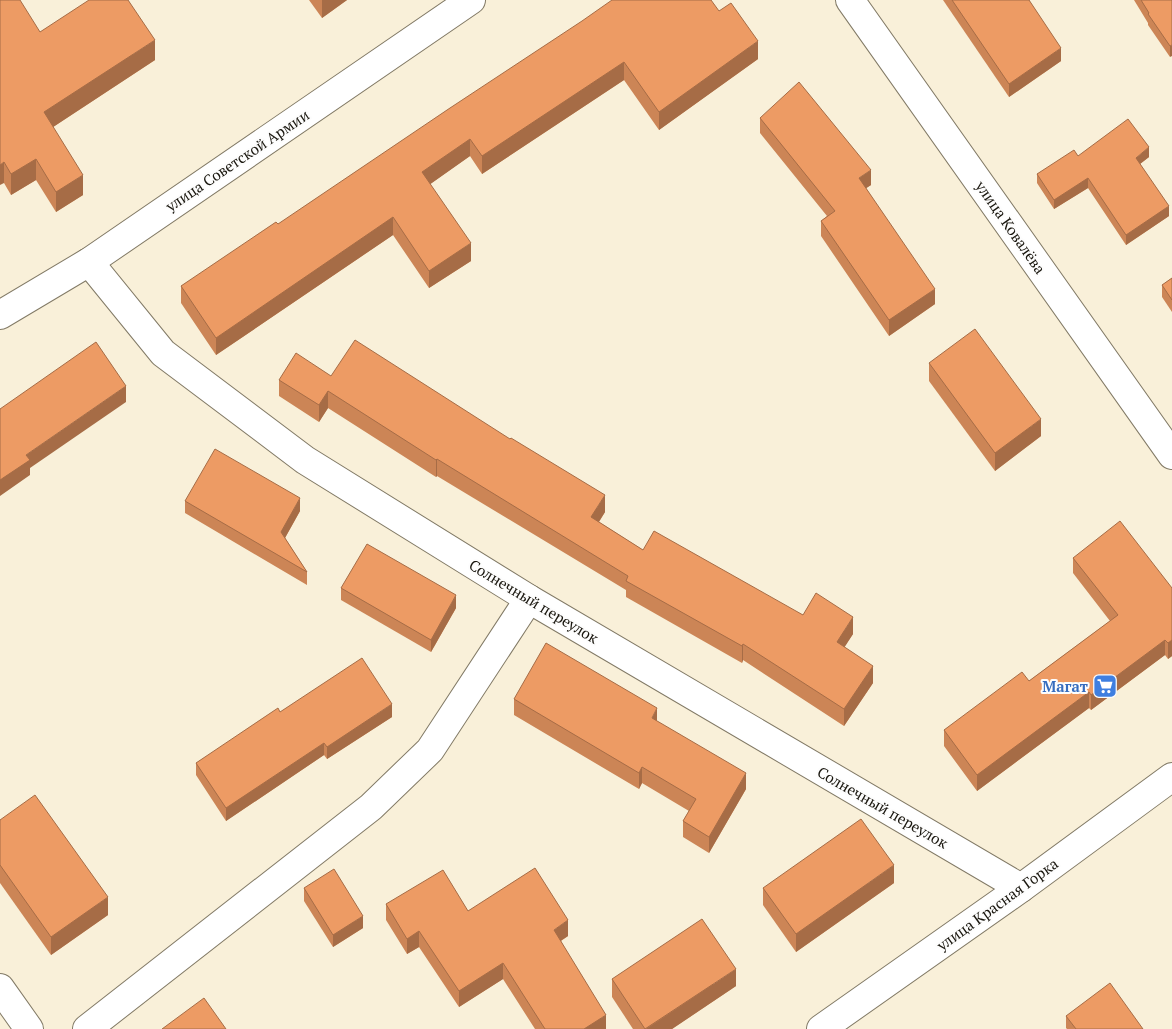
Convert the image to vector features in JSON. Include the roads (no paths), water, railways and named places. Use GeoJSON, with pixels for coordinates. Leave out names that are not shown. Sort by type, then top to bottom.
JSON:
{"type":"FeatureCollection","features":[{"type":"Feature","properties":{"kind":"street","name":"улица Советской Армии"},"geometry":{"type":"LineString","coordinates":[[0,315],[89,262],[471,0]]}},
{"type":"Feature","properties":{"kind":"street","name":"улица Ковалёва"},"geometry":{"type":"LineString","coordinates":[[850,0],[1172,455]]}},
{"type":"Feature","properties":{"kind":"street","name":"Солнечный переулок"},"geometry":{"type":"LineString","coordinates":[[89,262],[162,353],[304,460],[529,599],[1021,888]]}},
{"type":"Feature","properties":{"kind":"street"},"geometry":{"type":"LineString","coordinates":[[87,1029],[371,807],[430,750],[529,599]]}},
{"type":"Feature","properties":{"kind":"street","name":"улица Красная Горка"},"geometry":{"type":"LineString","coordinates":[[821,1029],[1021,888],[1172,777]]}},
{"type":"Feature","properties":{"kind":"street"},"geometry":{"type":"LineString","coordinates":[[0,988],[29,1029]]}},
{"type":"Feature","properties":{"kind":"place","name":"Магат"},"geometry":{"type":"Point","coordinates":[1105,686]}}]}
